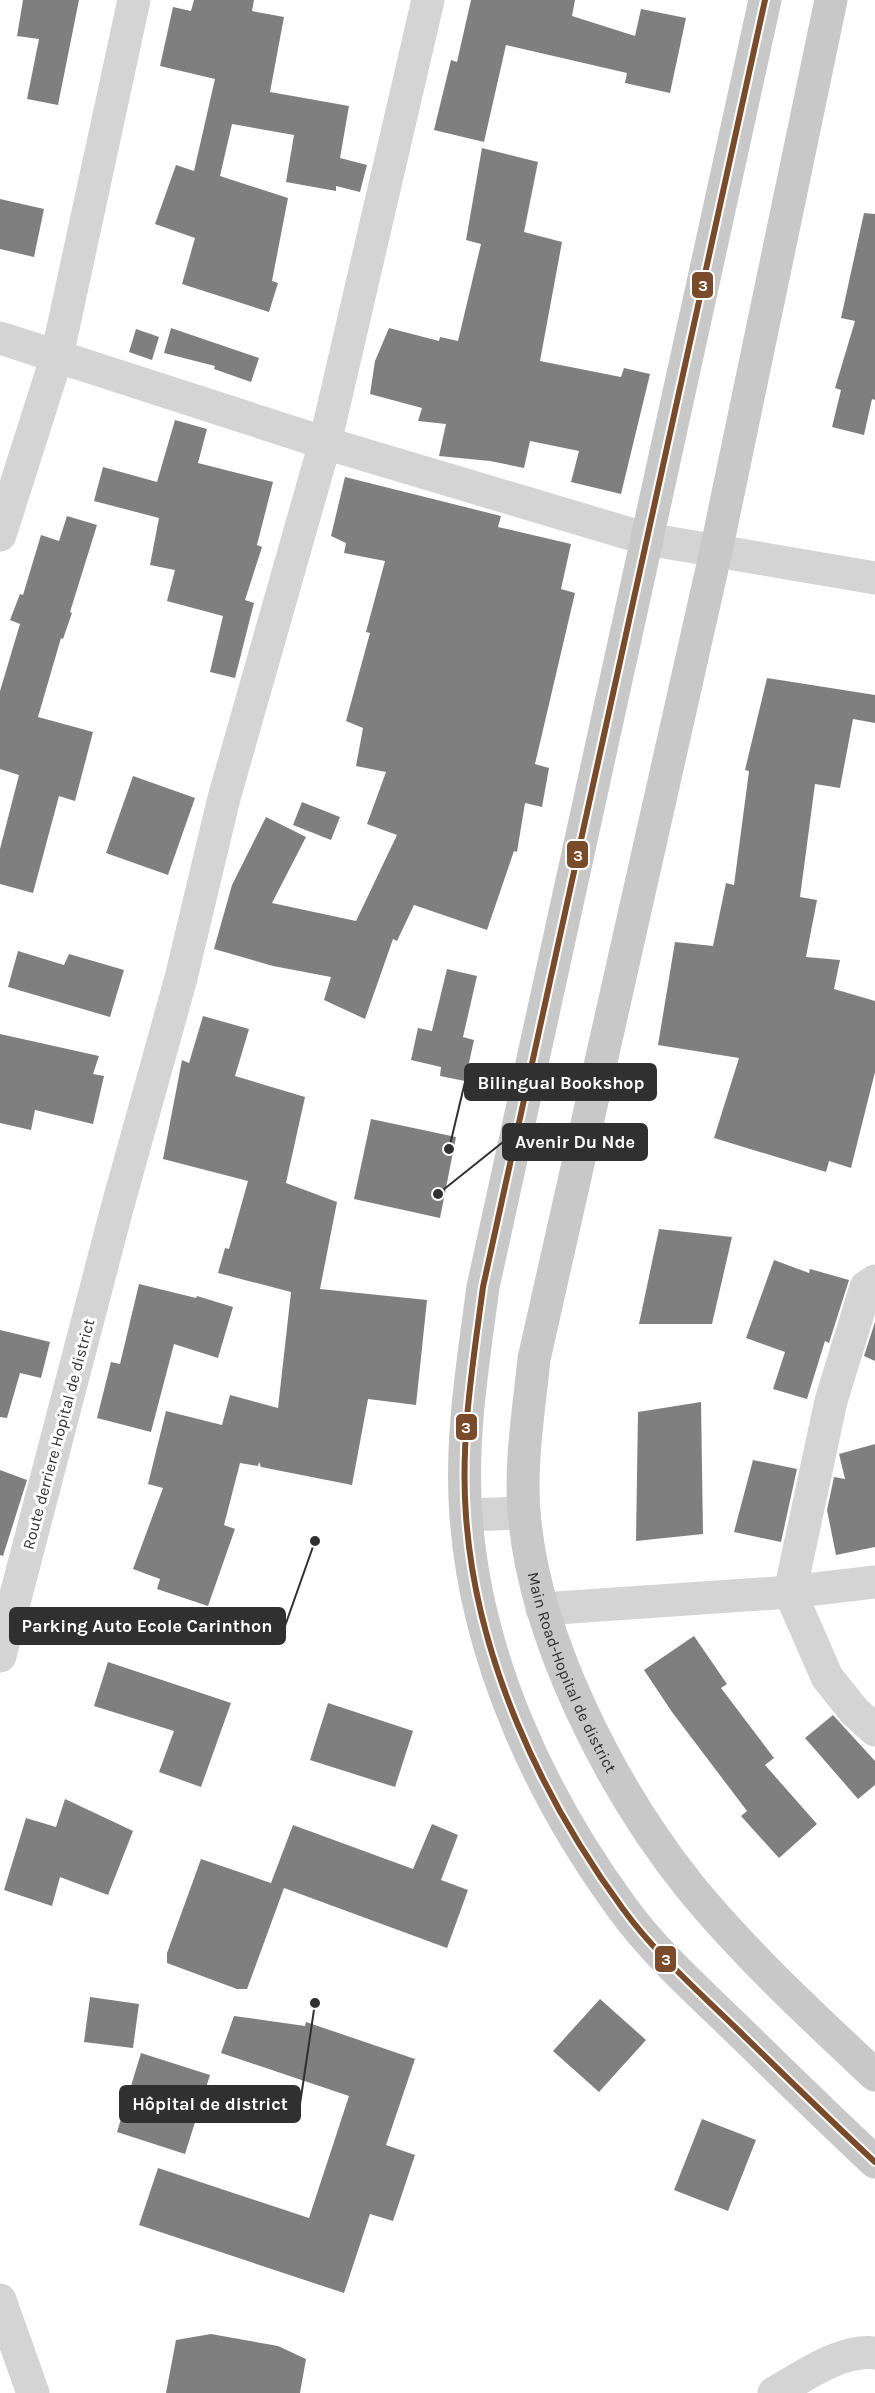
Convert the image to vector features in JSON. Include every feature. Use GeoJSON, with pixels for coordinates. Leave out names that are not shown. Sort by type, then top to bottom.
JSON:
{"type":"FeatureCollection","features":[{"type":"Feature","properties":{"kind":"main road"},"geometry":{"type":"LineString","coordinates":[[765,0],[483,1287],[465,1434],[466,1515],[477,1599],[505,1691],[538,1769],[578,1841],[624,1911],[697,1990],[875,2162]]}},
{"type":"Feature","properties":{"kind":"main road","name":"Main Road-Hopital de district"},"geometry":{"type":"LineString","coordinates":[[831,0],[716,551],[534,1359],[524,1448],[524,1513],[542,1609],[580,1708],[629,1800],[691,1888],[780,1984],[875,2075]]}},
{"type":"Feature","properties":{"kind":"street"},"geometry":{"type":"LineString","coordinates":[[0,535],[57,356],[134,0]]}},
{"type":"Feature","properties":{"kind":"street","name":"Route derriere Hopital de district"},"geometry":{"type":"LineString","coordinates":[[0,1656],[116,1212],[181,978],[224,798],[325,444],[428,0]]}},
{"type":"Feature","properties":{"kind":"street"},"geometry":{"type":"LineString","coordinates":[[0,338],[325,444],[647,539],[875,578]]}},
{"type":"Feature","properties":{"kind":"street"},"geometry":{"type":"LineString","coordinates":[[875,1281],[866,1287],[831,1401],[790,1592],[827,1677],[854,1711],[875,1730]]}},
{"type":"Feature","properties":{"kind":"street"},"geometry":{"type":"LineString","coordinates":[[466,1515],[524,1513]]}},
{"type":"Feature","properties":{"kind":"street"},"geometry":{"type":"LineString","coordinates":[[542,1609],[790,1592],[875,1582]]}},
{"type":"Feature","properties":{"kind":"street"},"geometry":{"type":"LineString","coordinates":[[0,2300],[33,2393]]}},
{"type":"Feature","properties":{"kind":"street"},"geometry":{"type":"LineString","coordinates":[[774,2393],[833,2361],[865,2352],[875,2353]]}},
{"type":"Feature","properties":{"kind":"building"},"geometry":{"type":"Polygon","coordinates":[[[23,0],[79,0],[58,105],[27,99],[39,39],[17,36],[23,0]]]}},
{"type":"Feature","properties":{"kind":"building"},"geometry":{"type":"Polygon","coordinates":[[[194,0],[254,0],[252,11],[284,17],[270,92],[349,106],[340,158],[367,165],[360,192],[336,186],[336,191],[286,182],[294,135],[232,124],[220,176],[288,198],[272,281],[278,283],[269,312],[182,284],[195,238],[155,224],[176,165],[194,171],[215,79],[160,66],[173,7],[191,11],[194,0]]]}},
{"type":"Feature","properties":{"kind":"building"},"geometry":{"type":"Polygon","coordinates":[[[471,0],[575,0],[572,16],[635,36],[641,9],[686,18],[670,93],[625,83],[627,73],[506,45],[484,142],[434,130],[451,60],[457,62],[471,0]]]}},
{"type":"Feature","properties":{"kind":"building"},"geometry":{"type":"Polygon","coordinates":[[[482,148],[538,162],[524,232],[562,242],[540,361],[621,377],[624,368],[650,374],[621,494],[571,482],[579,451],[530,441],[524,468],[490,461],[439,456],[446,424],[418,421],[422,408],[370,394],[375,361],[389,328],[439,341],[440,337],[458,341],[481,244],[466,240],[482,148]]]}},
{"type":"Feature","properties":{"kind":"building"},"geometry":{"type":"Polygon","coordinates":[[[0,199],[44,209],[34,257],[0,249],[0,199]]]}},
{"type":"Feature","properties":{"kind":"building"},"geometry":{"type":"Polygon","coordinates":[[[864,213],[875,214],[875,400],[872,399],[864,435],[832,427],[841,390],[835,388],[855,321],[841,318],[864,213]]]}},
{"type":"Feature","properties":{"kind":"building"},"geometry":{"type":"Polygon","coordinates":[[[171,328],[259,358],[251,382],[214,369],[215,366],[164,353],[171,328]]]}},
{"type":"Feature","properties":{"kind":"building"},"geometry":{"type":"Polygon","coordinates":[[[136,329],[159,337],[152,360],[129,352],[136,329]]]}},
{"type":"Feature","properties":{"kind":"building"},"geometry":{"type":"Polygon","coordinates":[[[175,420],[207,429],[198,463],[273,482],[257,545],[262,547],[245,600],[254,603],[235,678],[210,672],[223,616],[167,601],[175,570],[150,565],[159,518],[94,501],[103,467],[157,482],[175,420]]]}},
{"type":"Feature","properties":{"kind":"building"},"geometry":{"type":"Polygon","coordinates":[[[345,477],[501,516],[498,527],[571,544],[561,589],[575,593],[535,764],[549,768],[542,807],[525,803],[517,852],[514,851],[487,930],[414,905],[397,941],[393,939],[365,1019],[324,1000],[331,977],[273,966],[214,949],[232,885],[266,817],[306,837],[272,903],[356,921],[397,835],[367,824],[386,772],[356,766],[363,728],[346,721],[370,633],[366,632],[385,561],[344,553],[346,543],[331,536],[345,477]]]}},
{"type":"Feature","properties":{"kind":"building"},"geometry":{"type":"Polygon","coordinates":[[[67,516],[97,525],[70,612],[72,613],[63,639],[61,638],[38,717],[93,732],[75,801],[59,796],[33,893],[0,884],[0,849],[19,775],[0,769],[0,691],[20,624],[10,620],[20,594],[23,595],[41,535],[59,541],[67,516]]]}},
{"type":"Feature","properties":{"kind":"building"},"geometry":{"type":"Polygon","coordinates":[[[767,678],[875,695],[875,723],[853,719],[840,788],[815,784],[800,897],[817,900],[806,957],[840,960],[834,989],[875,1001],[875,1072],[851,1168],[829,1161],[826,1172],[714,1138],[739,1058],[658,1045],[675,942],[713,946],[726,883],[734,885],[749,771],[745,770],[767,678]]]}},
{"type":"Feature","properties":{"kind":"building"},"geometry":{"type":"Polygon","coordinates":[[[133,776],[195,798],[168,875],[106,853],[133,776]]]}},
{"type":"Feature","properties":{"kind":"building"},"geometry":{"type":"Polygon","coordinates":[[[302,802],[340,817],[331,840],[293,825],[302,802]]]}},
{"type":"Feature","properties":{"kind":"building"},"geometry":{"type":"Polygon","coordinates":[[[18,951],[64,965],[69,954],[124,970],[110,1017],[8,987],[18,951]]]}},
{"type":"Feature","properties":{"kind":"building"},"geometry":{"type":"Polygon","coordinates":[[[447,969],[477,976],[463,1037],[474,1040],[465,1081],[440,1076],[441,1067],[411,1060],[418,1028],[432,1031],[447,969]]]}},
{"type":"Feature","properties":{"kind":"building"},"geometry":{"type":"Polygon","coordinates":[[[203,1016],[249,1029],[235,1076],[305,1097],[286,1183],[337,1202],[320,1289],[427,1300],[416,1405],[368,1399],[352,1485],[261,1467],[259,1462],[258,1466],[240,1463],[224,1525],[235,1529],[208,1606],[157,1589],[160,1579],[133,1569],[163,1488],[148,1484],[166,1411],[222,1425],[230,1395],[278,1408],[291,1292],[218,1273],[225,1248],[229,1249],[248,1181],[163,1159],[182,1060],[189,1063],[203,1016]]]}},
{"type":"Feature","properties":{"kind":"building"},"geometry":{"type":"Polygon","coordinates":[[[0,1034],[99,1056],[93,1074],[104,1076],[93,1124],[35,1110],[31,1130],[0,1123],[0,1034]]]}},
{"type":"Feature","properties":{"kind":"building"},"geometry":{"type":"Polygon","coordinates":[[[371,1119],[456,1137],[440,1218],[354,1199],[371,1119]]]}},
{"type":"Feature","properties":{"kind":"building"},"geometry":{"type":"Polygon","coordinates":[[[659,1229],[732,1237],[712,1324],[639,1324],[659,1229]]]}},
{"type":"Feature","properties":{"kind":"building"},"geometry":{"type":"Polygon","coordinates":[[[774,1260],[809,1273],[810,1269],[849,1280],[829,1343],[825,1341],[807,1399],[773,1389],[785,1352],[746,1338],[774,1260]]]}},
{"type":"Feature","properties":{"kind":"building"},"geometry":{"type":"Polygon","coordinates":[[[139,1284],[196,1298],[197,1296],[233,1307],[218,1358],[174,1344],[151,1432],[97,1418],[111,1362],[120,1364],[139,1284]]]}},
{"type":"Feature","properties":{"kind":"building"},"geometry":{"type":"Polygon","coordinates":[[[875,1322],[875,1361],[864,1356],[875,1322]]]}},
{"type":"Feature","properties":{"kind":"building"},"geometry":{"type":"Polygon","coordinates":[[[0,1330],[50,1342],[41,1378],[20,1373],[7,1418],[0,1417],[0,1330]]]}},
{"type":"Feature","properties":{"kind":"building"},"geometry":{"type":"Polygon","coordinates":[[[701,1402],[703,1534],[636,1541],[638,1412],[701,1402]]]}},
{"type":"Feature","properties":{"kind":"building"},"geometry":{"type":"Polygon","coordinates":[[[875,1444],[875,1547],[836,1555],[827,1510],[834,1477],[845,1479],[839,1454],[875,1444]]]}},
{"type":"Feature","properties":{"kind":"building"},"geometry":{"type":"Polygon","coordinates":[[[753,1460],[797,1469],[781,1542],[734,1532],[753,1460]]]}},
{"type":"Feature","properties":{"kind":"building"},"geometry":{"type":"Polygon","coordinates":[[[0,1470],[27,1480],[3,1556],[0,1555],[0,1470]]]}},
{"type":"Feature","properties":{"kind":"building"},"geometry":{"type":"Polygon","coordinates":[[[694,1636],[727,1684],[721,1688],[774,1758],[765,1765],[817,1824],[779,1858],[741,1816],[747,1811],[672,1712],[644,1670],[694,1636]]]}},
{"type":"Feature","properties":{"kind":"building"},"geometry":{"type":"Polygon","coordinates":[[[108,1662],[231,1703],[201,1787],[159,1772],[174,1731],[94,1706],[108,1662]]]}},
{"type":"Feature","properties":{"kind":"building"},"geometry":{"type":"Polygon","coordinates":[[[328,1703],[413,1731],[395,1787],[310,1760],[328,1703]]]}},
{"type":"Feature","properties":{"kind":"building"},"geometry":{"type":"Polygon","coordinates":[[[833,1715],[875,1761],[875,1785],[858,1799],[805,1738],[833,1715]]]}},
{"type":"Feature","properties":{"kind":"building"},"geometry":{"type":"Polygon","coordinates":[[[65,1799],[133,1831],[108,1895],[60,1877],[52,1906],[4,1890],[26,1818],[56,1827],[65,1799]]]}},
{"type":"Feature","properties":{"kind":"building"},"geometry":{"type":"Polygon","coordinates":[[[432,1824],[458,1835],[441,1880],[468,1890],[447,1948],[284,1888],[247,1989],[237,1989],[167,1963],[167,1953],[201,1859],[271,1883],[293,1825],[413,1869],[432,1824]]]}},
{"type":"Feature","properties":{"kind":"building"},"geometry":{"type":"Polygon","coordinates":[[[90,1997],[139,2004],[133,2048],[84,2042],[90,1997]]]}},
{"type":"Feature","properties":{"kind":"building"},"geometry":{"type":"Polygon","coordinates":[[[600,1999],[646,2040],[599,2092],[553,2051],[600,1999]]]}},
{"type":"Feature","properties":{"kind":"building"},"geometry":{"type":"Polygon","coordinates":[[[234,2016],[305,2026],[306,2022],[415,2059],[386,2145],[415,2155],[393,2221],[370,2214],[344,2293],[139,2225],[158,2168],[309,2218],[349,2096],[221,2053],[234,2016]]]}},
{"type":"Feature","properties":{"kind":"building"},"geometry":{"type":"Polygon","coordinates":[[[141,2053],[210,2075],[185,2154],[117,2132],[141,2053]]]}},
{"type":"Feature","properties":{"kind":"building"},"geometry":{"type":"Polygon","coordinates":[[[702,2119],[756,2140],[728,2211],[674,2190],[702,2119]]]}},
{"type":"Feature","properties":{"kind":"building"},"geometry":{"type":"Polygon","coordinates":[[[211,2334],[278,2346],[306,2359],[300,2393],[166,2393],[176,2340],[211,2334]]]}},
{"type":"Feature","properties":{"kind":"transit line","name":"3"},"geometry":{"type":"LineString","coordinates":[[765,0],[483,1287],[466,1430],[466,1516],[472,1569],[483,1621],[498,1673],[539,1772],[593,1865],[635,1925],[663,1957],[875,2162]]}},
{"type":"Feature","properties":{"kind":"place","name":"Bilingual Bookshop"},"geometry":{"type":"Point","coordinates":[449,1149]}},
{"type":"Feature","properties":{"kind":"place","name":"Avenir Du Nde"},"geometry":{"type":"Point","coordinates":[438,1194]}},
{"type":"Feature","properties":{"kind":"place","name":"Parking Auto Ecole Carinthon"},"geometry":{"type":"Point","coordinates":[315,1541]}},
{"type":"Feature","properties":{"kind":"place","name":"Hôpital de district"},"geometry":{"type":"Point","coordinates":[315,2003]}}]}
